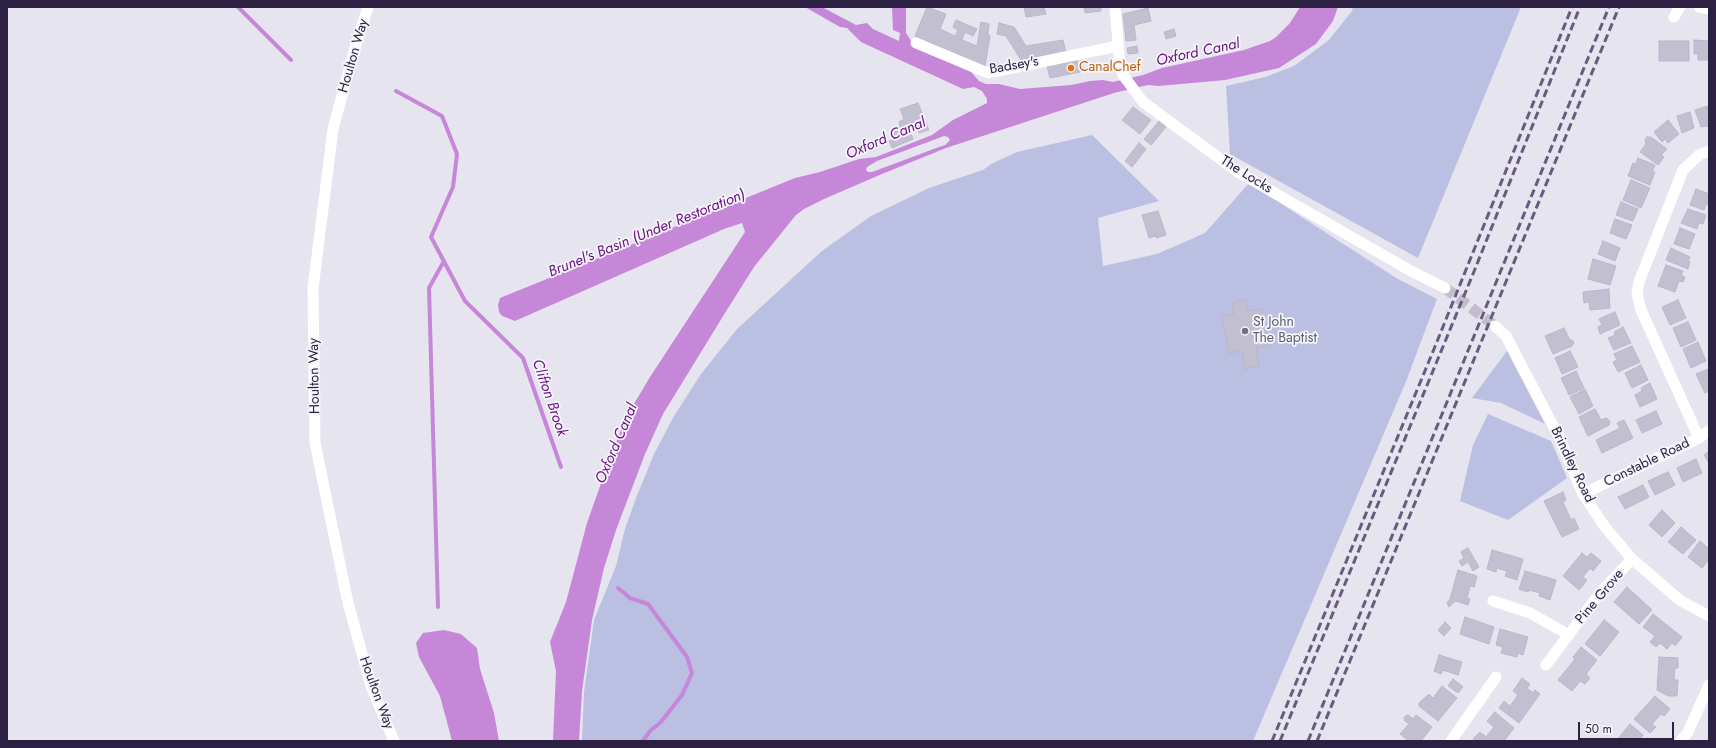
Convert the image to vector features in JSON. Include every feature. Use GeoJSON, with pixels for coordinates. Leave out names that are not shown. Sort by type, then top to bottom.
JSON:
{"type":"FeatureCollection","features":[{"type":"Feature","properties":{"kind":"street","name":"Houlton Way"},"geometry":{"type":"LineString","coordinates":[[368,7],[356,44],[333,130],[315,273],[315,443],[348,603],[371,686],[394,741]]}},
{"type":"Feature","properties":{"kind":"street","name":"The Locks"},"geometry":{"type":"LineString","coordinates":[[1115,7],[1118,46],[1123,75],[1141,99],[1160,116],[1238,172],[1411,271],[1445,288]]}},
{"type":"Feature","properties":{"kind":"street"},"geometry":{"type":"LineString","coordinates":[[1674,17],[1680,7]]}},
{"type":"Feature","properties":{"kind":"street"},"geometry":{"type":"LineString","coordinates":[[1699,7],[1709,9]]}},
{"type":"Feature","properties":{"kind":"street","name":"Badsey's"},"geometry":{"type":"LineString","coordinates":[[916,43],[988,72],[1118,46]]}},
{"type":"Feature","properties":{"kind":"street"},"geometry":{"type":"LineString","coordinates":[[1699,438],[1641,310],[1638,293],[1639,282],[1682,170],[1699,155],[1709,151]]}},
{"type":"Feature","properties":{"kind":"street","name":"Brindley Road"},"geometry":{"type":"LineString","coordinates":[[1495,326],[1506,336],[1560,437],[1583,494],[1605,527],[1632,559],[1681,601],[1709,616]]}},
{"type":"Feature","properties":{"kind":"street","name":"Constable Road"},"geometry":{"type":"LineString","coordinates":[[1583,494],[1699,438],[1709,431]]}},
{"type":"Feature","properties":{"kind":"street","name":"Pine Grove"},"geometry":{"type":"LineString","coordinates":[[1546,665],[1600,593],[1632,559]]}},
{"type":"Feature","properties":{"kind":"street","name":"Pine Grove"},"geometry":{"type":"LineString","coordinates":[[1493,601],[1530,613],[1568,635]]}},
{"type":"Feature","properties":{"kind":"street"},"geometry":{"type":"LineString","coordinates":[[1451,741],[1496,678]]}},
{"type":"Feature","properties":{"kind":"street"},"geometry":{"type":"LineString","coordinates":[[1682,741],[1688,732],[1709,685]]}},
{"type":"Feature","properties":{"kind":"street"},"geometry":{"type":"LineString","coordinates":[[1698,707],[1709,711]]}},
{"type":"Feature","properties":{"kind":"shaded area"},"geometry":{"type":"Polygon","coordinates":[[[1353,7],[1521,7],[1418,258],[1230,154],[1226,86],[1265,77],[1294,66],[1329,40],[1352,11],[1353,7]]]}},
{"type":"Feature","properties":{"kind":"shaded area"},"geometry":{"type":"Polygon","coordinates":[[[1092,135],[1159,201],[1098,218],[1103,266],[1157,254],[1205,233],[1249,183],[1396,278],[1437,299],[1407,379],[1253,741],[582,741],[584,692],[594,620],[616,566],[625,529],[636,498],[654,454],[674,416],[701,374],[737,329],[822,251],[871,216],[929,188],[983,170],[991,164],[1017,152],[1092,135]]]}},
{"type":"Feature","properties":{"kind":"shaded area"},"geometry":{"type":"Polygon","coordinates":[[[1507,351],[1545,424],[1501,403],[1472,398],[1507,351]]]}},
{"type":"Feature","properties":{"kind":"shaded area"},"geometry":{"type":"Polygon","coordinates":[[[1488,414],[1551,441],[1567,478],[1508,520],[1460,501],[1473,445],[1488,414]]]}},
{"type":"Feature","properties":{"kind":"water","name":"Oxford Canal"},"geometry":{"type":"Polygon","coordinates":[[[805,7],[822,7],[856,25],[867,23],[873,29],[899,41],[900,33],[893,30],[892,7],[906,7],[906,33],[912,42],[920,49],[971,72],[979,81],[986,84],[999,84],[1020,89],[1071,85],[1103,80],[1113,82],[1143,75],[1162,68],[1244,50],[1270,41],[1276,37],[1290,23],[1300,7],[1338,7],[1333,21],[1316,44],[1279,68],[1225,80],[1159,86],[1148,85],[1114,93],[946,148],[824,199],[804,209],[796,215],[754,267],[663,414],[645,454],[616,530],[604,568],[592,620],[582,691],[579,741],[553,741],[556,671],[550,642],[566,602],[587,523],[605,472],[625,419],[650,377],[745,232],[742,223],[724,229],[515,321],[502,316],[499,312],[498,305],[500,298],[795,178],[820,172],[859,159],[876,157],[932,135],[953,120],[987,103],[987,99],[982,91],[974,87],[963,89],[861,42],[847,28],[840,27],[805,7]],[[944,136],[877,161],[867,167],[866,170],[868,172],[872,172],[945,145],[950,140],[948,137],[944,136]]]}},
{"type":"Feature","properties":{"kind":"water"},"geometry":{"type":"Polygon","coordinates":[[[444,630],[461,634],[477,648],[480,669],[494,713],[499,741],[452,741],[440,696],[419,657],[416,643],[423,633],[444,630]]]}},
{"type":"Feature","properties":{"kind":"building"},"geometry":{"type":"Polygon","coordinates":[[[927,7],[946,14],[940,29],[955,36],[958,30],[953,27],[956,20],[977,29],[973,36],[965,32],[962,40],[977,46],[981,22],[989,24],[988,34],[990,36],[985,66],[915,36],[927,7]]]}},
{"type":"Feature","properties":{"kind":"building"},"geometry":{"type":"Polygon","coordinates":[[[1024,7],[1044,7],[1046,14],[1026,17],[1024,7]]]}},
{"type":"Feature","properties":{"kind":"building"},"geometry":{"type":"Polygon","coordinates":[[[1084,7],[1101,7],[1101,11],[1085,13],[1084,7]]]}},
{"type":"Feature","properties":{"kind":"building"},"geometry":{"type":"Polygon","coordinates":[[[1148,8],[1151,21],[1134,25],[1136,40],[1126,41],[1123,14],[1148,8]]]}},
{"type":"Feature","properties":{"kind":"building"},"geometry":{"type":"Polygon","coordinates":[[[999,23],[1014,27],[1026,46],[1063,40],[1066,52],[1021,60],[1006,36],[997,34],[999,23]]]}},
{"type":"Feature","properties":{"kind":"building"},"geometry":{"type":"Polygon","coordinates":[[[1174,29],[1176,36],[1166,39],[1164,32],[1174,29]]]}},
{"type":"Feature","properties":{"kind":"building"},"geometry":{"type":"Polygon","coordinates":[[[1694,40],[1709,41],[1709,60],[1698,60],[1698,54],[1694,54],[1694,40]]]}},
{"type":"Feature","properties":{"kind":"building"},"geometry":{"type":"Polygon","coordinates":[[[1659,41],[1689,41],[1689,61],[1659,61],[1659,41]]]}},
{"type":"Feature","properties":{"kind":"building"},"geometry":{"type":"Polygon","coordinates":[[[1137,46],[1138,53],[1128,54],[1127,48],[1137,46]]]}},
{"type":"Feature","properties":{"kind":"building"},"geometry":{"type":"Polygon","coordinates":[[[1077,60],[1080,72],[1050,78],[1047,66],[1077,60]]]}},
{"type":"Feature","properties":{"kind":"building"},"geometry":{"type":"Polygon","coordinates":[[[918,103],[929,130],[919,133],[916,127],[909,129],[913,139],[892,148],[889,141],[894,139],[891,131],[900,127],[899,122],[904,119],[900,109],[918,103]]]}},
{"type":"Feature","properties":{"kind":"building"},"geometry":{"type":"Polygon","coordinates":[[[1708,106],[1709,126],[1701,127],[1695,110],[1708,106]]]}},
{"type":"Feature","properties":{"kind":"building"},"geometry":{"type":"Polygon","coordinates":[[[1133,107],[1151,120],[1140,134],[1122,120],[1133,107]]]}},
{"type":"Feature","properties":{"kind":"building"},"geometry":{"type":"Polygon","coordinates":[[[1690,112],[1694,128],[1682,133],[1677,116],[1690,112]]]}},
{"type":"Feature","properties":{"kind":"building"},"geometry":{"type":"Polygon","coordinates":[[[1668,120],[1679,134],[1668,143],[1665,139],[1662,142],[1654,132],[1668,120]]]}},
{"type":"Feature","properties":{"kind":"building"},"geometry":{"type":"Polygon","coordinates":[[[1159,121],[1166,127],[1151,145],[1144,139],[1159,121]]]}},
{"type":"Feature","properties":{"kind":"building"},"geometry":{"type":"Polygon","coordinates":[[[1647,137],[1651,137],[1667,149],[1661,155],[1664,157],[1658,165],[1640,152],[1646,144],[1645,140],[1647,137]]]}},
{"type":"Feature","properties":{"kind":"building"},"geometry":{"type":"Polygon","coordinates":[[[1139,143],[1146,149],[1132,167],[1125,161],[1139,143]]]}},
{"type":"Feature","properties":{"kind":"building"},"geometry":{"type":"Polygon","coordinates":[[[1638,158],[1655,165],[1652,172],[1655,172],[1650,185],[1628,176],[1633,163],[1636,164],[1638,158]]]}},
{"type":"Feature","properties":{"kind":"building"},"geometry":{"type":"Polygon","coordinates":[[[1631,180],[1650,188],[1641,208],[1623,200],[1631,180]]]}},
{"type":"Feature","properties":{"kind":"building"},"geometry":{"type":"Polygon","coordinates":[[[1696,189],[1709,194],[1709,205],[1706,204],[1704,210],[1690,205],[1696,189]]]}},
{"type":"Feature","properties":{"kind":"building"},"geometry":{"type":"Polygon","coordinates":[[[1621,202],[1638,209],[1633,221],[1616,215],[1621,202]]]}},
{"type":"Feature","properties":{"kind":"building"},"geometry":{"type":"Polygon","coordinates":[[[1688,209],[1706,215],[1703,224],[1699,223],[1697,229],[1681,223],[1688,209]]]}},
{"type":"Feature","properties":{"kind":"building"},"geometry":{"type":"Polygon","coordinates":[[[1158,211],[1166,235],[1156,238],[1156,236],[1149,238],[1142,215],[1158,211]]]}},
{"type":"Feature","properties":{"kind":"building"},"geometry":{"type":"Polygon","coordinates":[[[1615,219],[1632,225],[1626,239],[1610,233],[1615,219]]]}},
{"type":"Feature","properties":{"kind":"building"},"geometry":{"type":"Polygon","coordinates":[[[1680,228],[1695,234],[1689,249],[1674,244],[1680,228]]]}},
{"type":"Feature","properties":{"kind":"building"},"geometry":{"type":"Polygon","coordinates":[[[1603,241],[1620,248],[1615,261],[1598,254],[1603,241]]]}},
{"type":"Feature","properties":{"kind":"building"},"geometry":{"type":"Polygon","coordinates":[[[1671,248],[1690,257],[1688,261],[1690,262],[1688,269],[1666,260],[1671,248]]]}},
{"type":"Feature","properties":{"kind":"building"},"geometry":{"type":"Polygon","coordinates":[[[1593,259],[1616,266],[1610,285],[1588,279],[1593,259]]]}},
{"type":"Feature","properties":{"kind":"building"},"geometry":{"type":"Polygon","coordinates":[[[1666,265],[1683,271],[1681,275],[1685,277],[1683,282],[1679,281],[1675,292],[1658,286],[1666,265]]]}},
{"type":"Feature","properties":{"kind":"building"},"geometry":{"type":"Polygon","coordinates":[[[1609,289],[1610,308],[1590,310],[1589,302],[1584,303],[1583,292],[1609,289]]]}},
{"type":"Feature","properties":{"kind":"building","name":"St John The Baptist"},"geometry":{"type":"Polygon","coordinates":[[[1246,300],[1248,311],[1261,309],[1268,346],[1256,348],[1259,366],[1245,369],[1242,351],[1229,353],[1222,316],[1234,314],[1232,303],[1246,300]]]}},
{"type":"Feature","properties":{"kind":"building"},"geometry":{"type":"Polygon","coordinates":[[[1678,300],[1686,318],[1670,325],[1662,307],[1678,300]]]}},
{"type":"Feature","properties":{"kind":"building"},"geometry":{"type":"Polygon","coordinates":[[[1615,312],[1620,325],[1600,334],[1598,327],[1602,325],[1599,319],[1615,312]]]}},
{"type":"Feature","properties":{"kind":"building"},"geometry":{"type":"Polygon","coordinates":[[[1688,322],[1696,340],[1681,347],[1673,328],[1688,322]]]}},
{"type":"Feature","properties":{"kind":"building"},"geometry":{"type":"Polygon","coordinates":[[[1623,327],[1631,343],[1614,350],[1608,338],[1615,335],[1614,332],[1623,327]]]}},
{"type":"Feature","properties":{"kind":"building"},"geometry":{"type":"Polygon","coordinates":[[[1564,328],[1570,340],[1574,343],[1572,346],[1553,354],[1545,336],[1564,328]]]}},
{"type":"Feature","properties":{"kind":"building"},"geometry":{"type":"Polygon","coordinates":[[[1698,342],[1706,361],[1691,368],[1683,349],[1698,342]]]}},
{"type":"Feature","properties":{"kind":"building"},"geometry":{"type":"Polygon","coordinates":[[[1632,346],[1640,362],[1618,372],[1613,362],[1617,360],[1614,354],[1632,346]]]}},
{"type":"Feature","properties":{"kind":"building"},"geometry":{"type":"Polygon","coordinates":[[[1570,351],[1578,367],[1562,374],[1555,358],[1570,351]]]}},
{"type":"Feature","properties":{"kind":"building"},"geometry":{"type":"Polygon","coordinates":[[[1641,365],[1648,380],[1632,388],[1625,373],[1641,365]]]}},
{"type":"Feature","properties":{"kind":"building"},"geometry":{"type":"Polygon","coordinates":[[[1709,369],[1709,391],[1705,393],[1696,374],[1709,369]]]}},
{"type":"Feature","properties":{"kind":"building"},"geometry":{"type":"Polygon","coordinates":[[[1576,371],[1584,388],[1569,395],[1561,378],[1576,371]]]}},
{"type":"Feature","properties":{"kind":"building"},"geometry":{"type":"Polygon","coordinates":[[[1650,383],[1657,399],[1640,407],[1635,395],[1642,391],[1641,388],[1650,383]]]}},
{"type":"Feature","properties":{"kind":"building"},"geometry":{"type":"Polygon","coordinates":[[[1585,389],[1593,406],[1579,414],[1570,397],[1585,389]]]}},
{"type":"Feature","properties":{"kind":"building"},"geometry":{"type":"Polygon","coordinates":[[[1595,409],[1601,420],[1606,418],[1610,422],[1609,425],[1588,436],[1579,417],[1595,409]]]}},
{"type":"Feature","properties":{"kind":"building"},"geometry":{"type":"Polygon","coordinates":[[[1656,411],[1662,424],[1642,433],[1636,420],[1656,411]]]}},
{"type":"Feature","properties":{"kind":"building"},"geometry":{"type":"Polygon","coordinates":[[[1624,420],[1633,438],[1602,453],[1596,440],[1620,428],[1617,423],[1624,420]]]}},
{"type":"Feature","properties":{"kind":"building"},"geometry":{"type":"Polygon","coordinates":[[[1709,451],[1709,463],[1704,455],[1709,451]]]}},
{"type":"Feature","properties":{"kind":"building"},"geometry":{"type":"Polygon","coordinates":[[[1696,459],[1702,473],[1683,482],[1677,468],[1696,459]]]}},
{"type":"Feature","properties":{"kind":"building"},"geometry":{"type":"Polygon","coordinates":[[[1668,472],[1675,485],[1655,495],[1648,481],[1668,472]]]}},
{"type":"Feature","properties":{"kind":"building"},"geometry":{"type":"Polygon","coordinates":[[[1643,485],[1649,497],[1625,509],[1618,497],[1643,485]]]}},
{"type":"Feature","properties":{"kind":"building"},"geometry":{"type":"Polygon","coordinates":[[[1563,492],[1566,500],[1563,502],[1571,520],[1574,518],[1579,529],[1562,537],[1544,501],[1563,492]]]}},
{"type":"Feature","properties":{"kind":"building"},"geometry":{"type":"Polygon","coordinates":[[[1662,510],[1675,523],[1662,537],[1649,525],[1662,510]]]}},
{"type":"Feature","properties":{"kind":"building"},"geometry":{"type":"Polygon","coordinates":[[[1681,527],[1696,540],[1683,554],[1668,542],[1681,527]]]}},
{"type":"Feature","properties":{"kind":"building"},"geometry":{"type":"Polygon","coordinates":[[[1700,541],[1709,549],[1709,559],[1702,568],[1688,557],[1700,541]]]}},
{"type":"Feature","properties":{"kind":"building"},"geometry":{"type":"Polygon","coordinates":[[[1468,548],[1479,567],[1473,571],[1468,562],[1462,566],[1459,561],[1464,558],[1461,552],[1468,548]]]}},
{"type":"Feature","properties":{"kind":"building"},"geometry":{"type":"Polygon","coordinates":[[[1492,550],[1523,559],[1517,580],[1505,576],[1507,571],[1497,568],[1496,572],[1487,569],[1492,550]]]}},
{"type":"Feature","properties":{"kind":"building"},"geometry":{"type":"Polygon","coordinates":[[[1582,553],[1587,557],[1591,553],[1601,561],[1593,571],[1590,568],[1583,577],[1587,580],[1579,590],[1563,576],[1582,553]]]}},
{"type":"Feature","properties":{"kind":"building"},"geometry":{"type":"Polygon","coordinates":[[[1458,570],[1477,576],[1474,587],[1470,586],[1467,598],[1470,599],[1468,605],[1455,601],[1449,607],[1447,603],[1450,599],[1458,570]]]}},
{"type":"Feature","properties":{"kind":"building"},"geometry":{"type":"Polygon","coordinates":[[[1525,571],[1556,580],[1550,600],[1539,596],[1540,593],[1529,590],[1528,592],[1519,589],[1525,571]]]}},
{"type":"Feature","properties":{"kind":"building"},"geometry":{"type":"Polygon","coordinates":[[[1627,587],[1652,610],[1639,624],[1614,602],[1627,587]]]}},
{"type":"Feature","properties":{"kind":"building"},"geometry":{"type":"Polygon","coordinates":[[[1653,614],[1682,637],[1675,646],[1672,643],[1667,649],[1660,643],[1656,647],[1650,642],[1655,636],[1643,627],[1653,614]]]}},
{"type":"Feature","properties":{"kind":"building"},"geometry":{"type":"Polygon","coordinates":[[[1465,617],[1494,627],[1489,644],[1460,634],[1465,617]]]}},
{"type":"Feature","properties":{"kind":"building"},"geometry":{"type":"Polygon","coordinates":[[[1604,620],[1619,632],[1600,656],[1585,644],[1604,620]]]}},
{"type":"Feature","properties":{"kind":"building"},"geometry":{"type":"Polygon","coordinates":[[[1445,622],[1451,628],[1444,636],[1438,630],[1445,622]]]}},
{"type":"Feature","properties":{"kind":"building"},"geometry":{"type":"Polygon","coordinates":[[[1500,629],[1528,637],[1523,655],[1518,653],[1517,657],[1501,653],[1503,647],[1496,645],[1500,629]]]}},
{"type":"Feature","properties":{"kind":"building"},"geometry":{"type":"Polygon","coordinates":[[[1581,647],[1597,660],[1586,674],[1590,678],[1585,684],[1580,681],[1572,691],[1558,680],[1575,659],[1573,657],[1581,647]]]}},
{"type":"Feature","properties":{"kind":"building"},"geometry":{"type":"Polygon","coordinates":[[[1439,655],[1462,662],[1458,675],[1443,670],[1441,674],[1434,671],[1439,655]]]}},
{"type":"Feature","properties":{"kind":"building"},"geometry":{"type":"Polygon","coordinates":[[[1659,657],[1678,658],[1678,668],[1675,668],[1674,680],[1678,680],[1677,696],[1668,696],[1657,690],[1659,657]]]}},
{"type":"Feature","properties":{"kind":"building"},"geometry":{"type":"Polygon","coordinates":[[[1522,678],[1530,684],[1527,688],[1533,693],[1535,690],[1540,694],[1519,723],[1499,708],[1504,701],[1510,706],[1518,695],[1513,691],[1522,678]]]}},
{"type":"Feature","properties":{"kind":"building"},"geometry":{"type":"Polygon","coordinates":[[[1453,679],[1463,687],[1458,693],[1448,686],[1453,679]]]}},
{"type":"Feature","properties":{"kind":"building"},"geometry":{"type":"Polygon","coordinates":[[[1442,686],[1457,698],[1438,721],[1419,706],[1419,703],[1429,694],[1433,698],[1442,686]]]}},
{"type":"Feature","properties":{"kind":"building"},"geometry":{"type":"Polygon","coordinates":[[[1655,696],[1670,709],[1664,716],[1661,714],[1652,724],[1656,727],[1650,733],[1634,719],[1655,696]]]}},
{"type":"Feature","properties":{"kind":"building"},"geometry":{"type":"Polygon","coordinates":[[[1495,712],[1514,728],[1504,741],[1476,741],[1473,739],[1480,732],[1486,737],[1494,727],[1487,721],[1495,712]]]}},
{"type":"Feature","properties":{"kind":"building"},"geometry":{"type":"Polygon","coordinates":[[[1408,715],[1413,719],[1416,715],[1432,727],[1421,741],[1409,741],[1400,734],[1409,724],[1405,721],[1404,717],[1408,715]]]}},
{"type":"Feature","properties":{"kind":"building"},"geometry":{"type":"Polygon","coordinates":[[[1630,724],[1643,735],[1640,739],[1643,741],[1616,741],[1630,724]]]}},
{"type":"Feature","properties":{"kind":"waterway","name":"Clifton Brook"},"geometry":{"type":"LineString","coordinates":[[238,7],[291,60]]}},
{"type":"Feature","properties":{"kind":"waterway","name":"Clifton Brook"},"geometry":{"type":"LineString","coordinates":[[396,91],[442,116],[457,154],[453,187],[431,237],[465,301],[523,358],[561,467]]}},
{"type":"Feature","properties":{"kind":"waterway"},"geometry":{"type":"LineString","coordinates":[[438,607],[429,288],[444,261]]}},
{"type":"Feature","properties":{"kind":"waterway","name":"Clifton Brook"},"geometry":{"type":"LineString","coordinates":[[618,588],[630,598],[648,604],[687,657],[692,673],[682,695],[661,722],[650,731],[643,741]]}},
{"type":"Feature","properties":{"kind":"tunnel"},"geometry":{"type":"LineString","coordinates":[[1445,288],[1495,326]]}},
{"type":"Feature","properties":{"kind":"railway"},"geometry":{"type":"LineString","coordinates":[[1272,741],[1434,349],[1572,7]]}},
{"type":"Feature","properties":{"kind":"railway"},"geometry":{"type":"LineString","coordinates":[[1280,741],[1473,274],[1580,7]]}},
{"type":"Feature","properties":{"kind":"railway"},"geometry":{"type":"LineString","coordinates":[[1308,741],[1609,7]]}},
{"type":"Feature","properties":{"kind":"railway"},"geometry":{"type":"LineString","coordinates":[[1317,741],[1619,7]]}},
{"type":"Feature","properties":{"kind":"place","name":"CanalChef"},"geometry":{"type":"Point","coordinates":[1071,68]}},
{"type":"Feature","properties":{"kind":"place","name":"St John The Baptist"},"geometry":{"type":"Point","coordinates":[1245,331]}},
{"type":"Feature","properties":{"kind":"water label","name":"Brunel's Basin (Under Restoration)"},"geometry":{"type":"Point","coordinates":[647,234]}}]}
